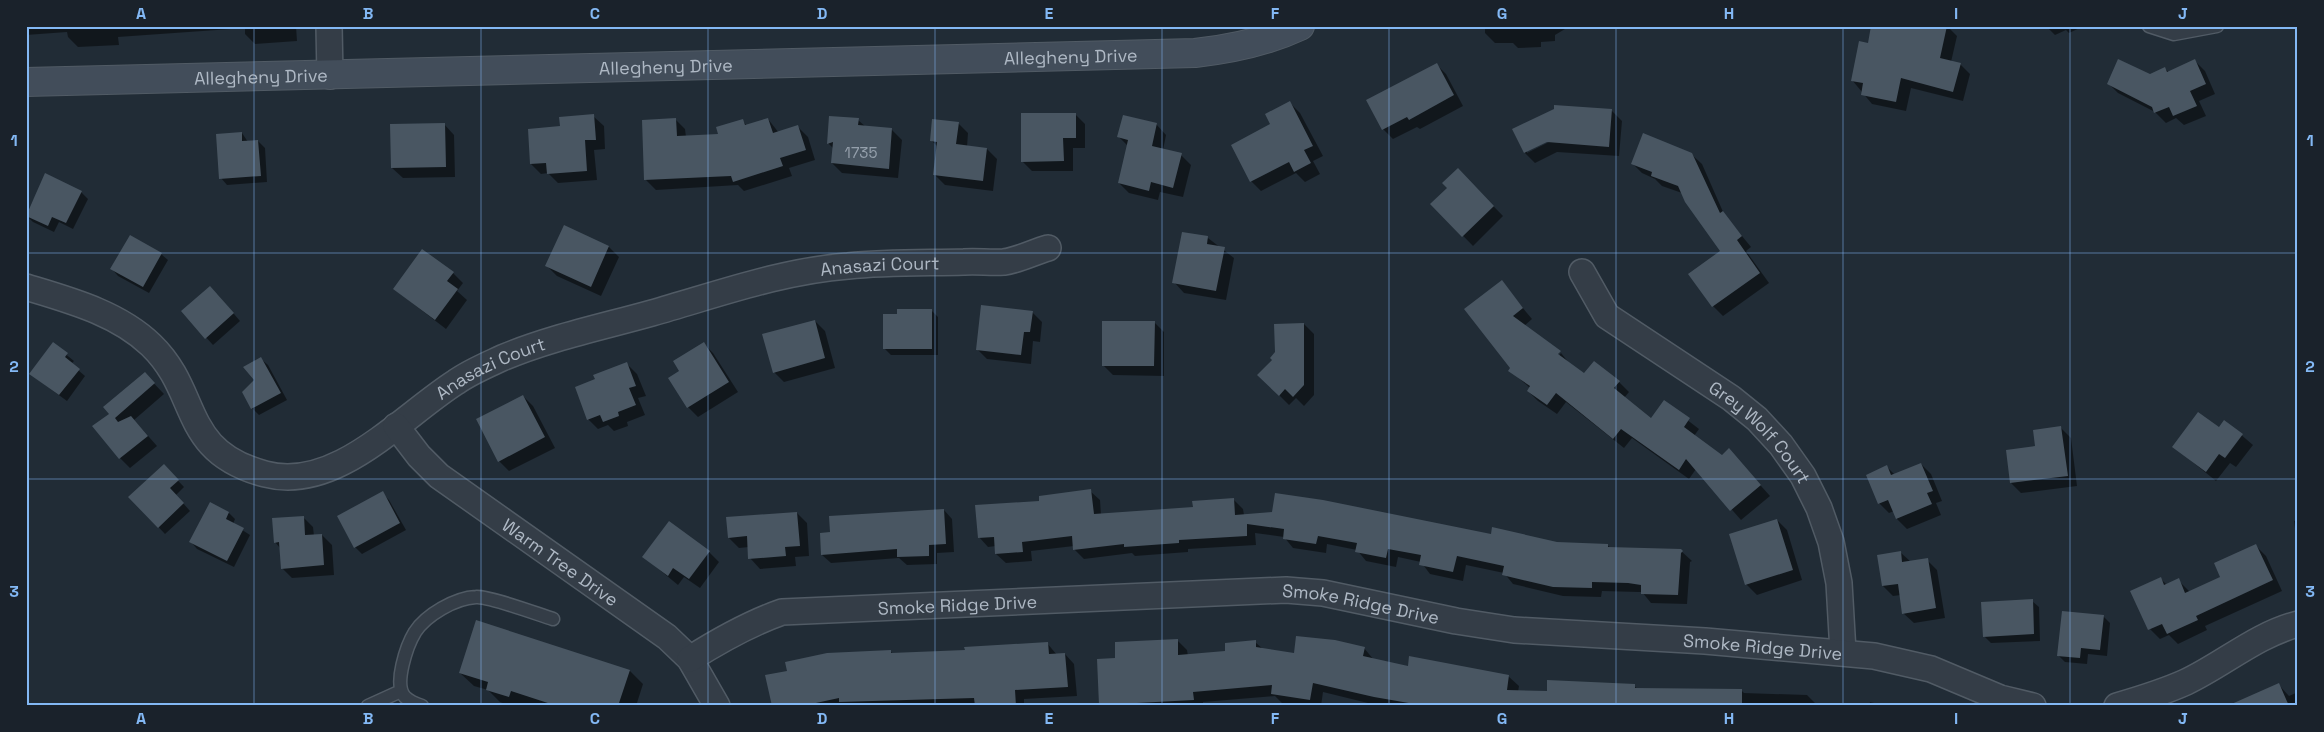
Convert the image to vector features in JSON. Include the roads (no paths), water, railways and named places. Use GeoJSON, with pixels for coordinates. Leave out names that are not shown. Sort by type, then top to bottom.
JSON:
{"type":"FeatureCollection","features":[{"type":"Feature","properties":{"kind":"street"},"geometry":{"type":"LineString","coordinates":[[329,26],[330,76]]}},
{"type":"Feature","properties":{"kind":"street","name":"Allegheny Drive"},"geometry":{"type":"LineString","coordinates":[[26,82],[330,76],[1195,53],[1235,49],[1278,36],[1300,26]]}},
{"type":"Feature","properties":{"kind":"street","name":"Anasazi Court"},"geometry":{"type":"LineString","coordinates":[[26,287],[58,296],[112,317],[151,345],[168,365],[180,385],[192,418],[205,438],[220,453],[243,466],[268,474],[294,477],[323,471],[350,459],[457,381],[520,350],[768,280],[814,270],[849,265],[1005,262],[1048,248]]}},
{"type":"Feature","properties":{"kind":"street","name":"Grey Wolf Court"},"geometry":{"type":"LineString","coordinates":[[1582,272],[1607,316],[1731,398],[1757,419],[1781,445],[1803,476],[1819,508],[1831,542],[1838,583],[1843,652]]}},
{"type":"Feature","properties":{"kind":"street","name":"Warm Tree Drive"},"geometry":{"type":"LineString","coordinates":[[396,426],[419,456],[439,476],[642,617],[667,637],[690,660],[717,706]]}},
{"type":"Feature","properties":{"kind":"street","name":"Smoke Ridge Drive"},"geometry":{"type":"LineString","coordinates":[[690,660],[726,636],[753,622],[782,612],[1286,590],[1322,593],[1456,621],[1514,630],[1705,641],[1843,652],[1901,661],[1931,669],[2000,698],[2033,706]]}},
{"type":"Feature","properties":{"kind":"street"},"geometry":{"type":"LineString","coordinates":[[2117,706],[2152,696],[2187,682],[2262,637],[2298,624]]}},
{"type":"Feature","properties":{"kind":"lane"},"geometry":{"type":"LineString","coordinates":[[2149,26],[2174,34],[2217,26]]}},
{"type":"Feature","properties":{"kind":"lane"},"geometry":{"type":"LineString","coordinates":[[422,706],[405,698],[401,691],[402,664],[415,632],[438,610],[454,601],[477,596],[553,619]]}},
{"type":"Feature","properties":{"kind":"lane"},"geometry":{"type":"LineString","coordinates":[[368,706],[401,691]]}}]}
